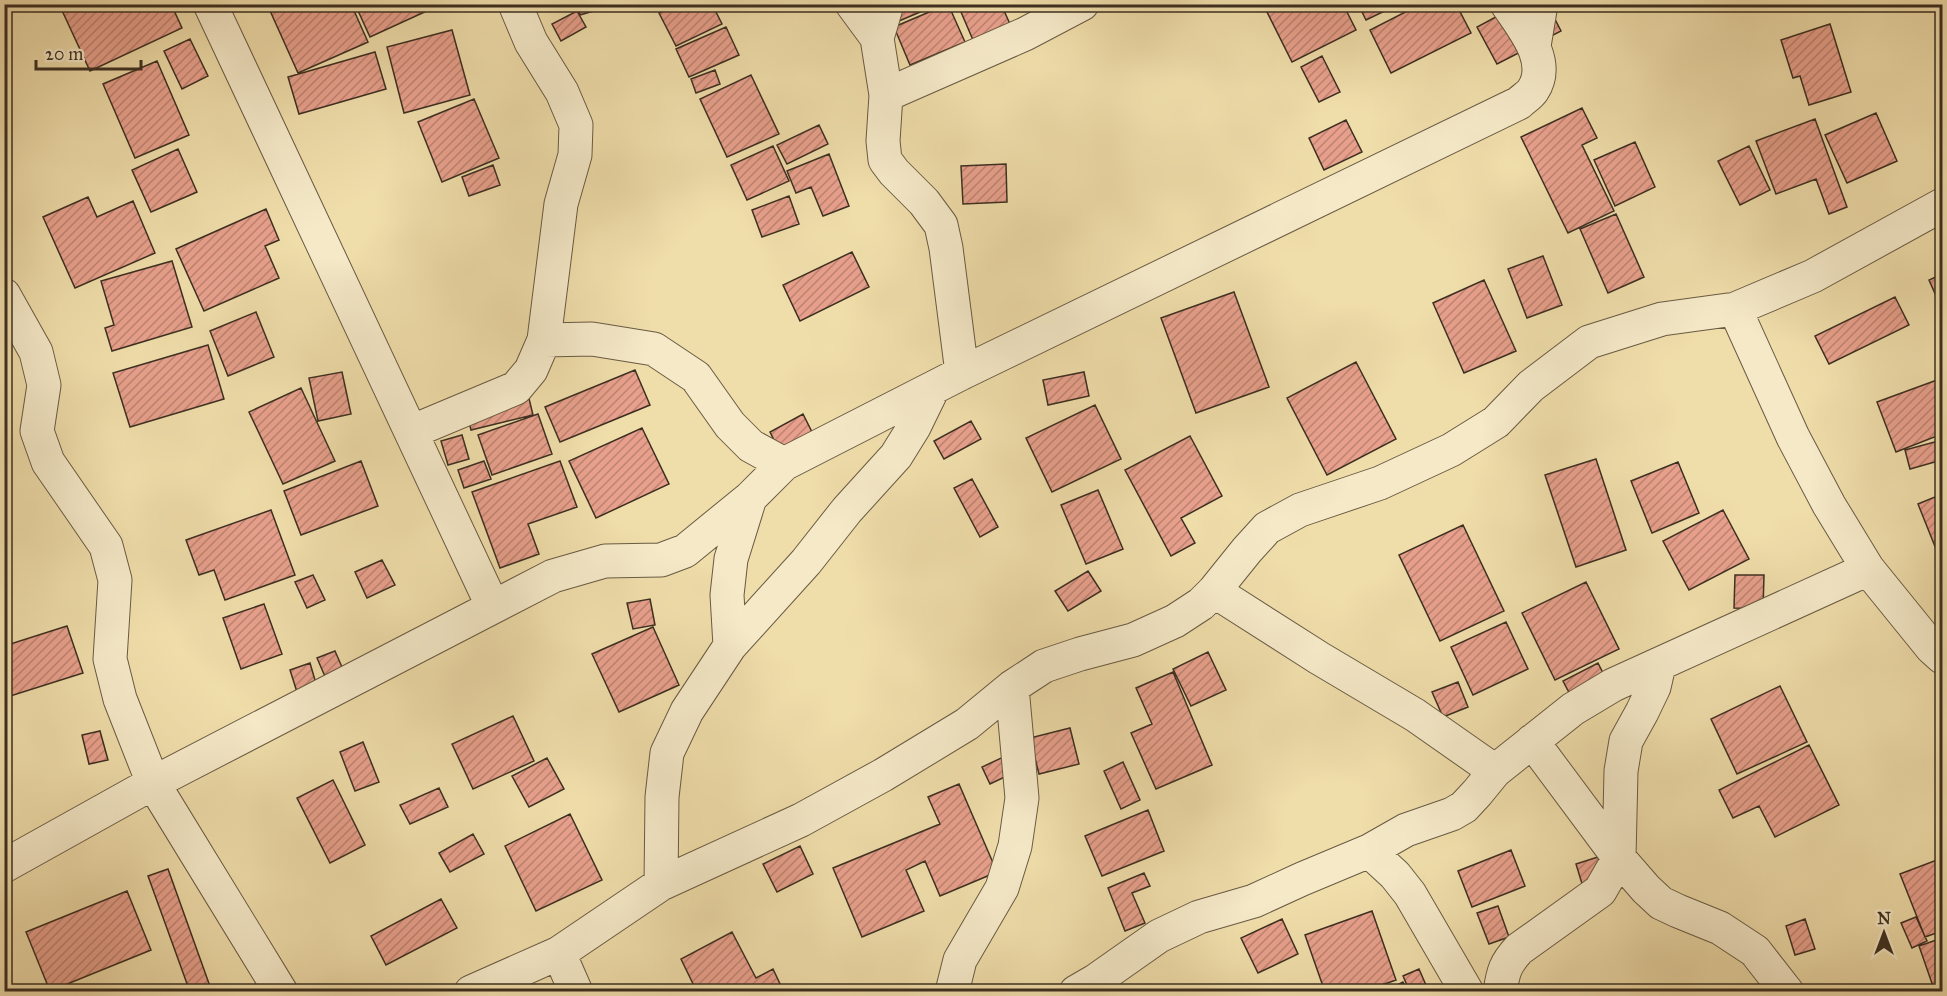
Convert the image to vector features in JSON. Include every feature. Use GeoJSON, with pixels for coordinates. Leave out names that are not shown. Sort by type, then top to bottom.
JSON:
{"type":"FeatureCollection","features":[{"type":"Feature","properties":{"kind":"street"},"geometry":{"type":"LineString","coordinates":[[210,4],[493,607]]}},
{"type":"Feature","properties":{"kind":"street"},"geometry":{"type":"LineString","coordinates":[[411,432],[516,388],[531,370],[544,340],[561,204],[575,155],[576,125],[562,92],[531,42],[515,4]]}},
{"type":"Feature","properties":{"kind":"street"},"geometry":{"type":"LineString","coordinates":[[852,4],[877,38]]}},
{"type":"Feature","properties":{"kind":"street"},"geometry":{"type":"LineString","coordinates":[[886,4],[877,38],[886,95],[883,141],[885,160],[924,202],[941,225],[962,373]]}},
{"type":"Feature","properties":{"kind":"street"},"geometry":{"type":"LineString","coordinates":[[886,95],[1024,34],[1082,4]]}},
{"type":"Feature","properties":{"kind":"street"},"geometry":{"type":"LineString","coordinates":[[1507,4],[1534,46]]}},
{"type":"Feature","properties":{"kind":"street"},"geometry":{"type":"LineString","coordinates":[[4,866],[153,783],[553,576],[605,561],[661,560],[685,551],[750,498],[784,464],[962,373],[1519,103],[1533,90],[1539,72],[1534,46],[1541,4]]}},
{"type":"Feature","properties":{"kind":"street"},"geometry":{"type":"LineString","coordinates":[[471,992],[559,953],[661,884],[801,820],[883,776],[967,724],[1012,687],[1044,666],[1133,640],[1175,621],[1201,604],[1214,591],[1267,528],[1300,510],[1380,483],[1451,450],[1496,422],[1531,386],[1589,342],[1662,319],[1735,309],[1813,276],[1942,205]]}},
{"type":"Feature","properties":{"kind":"street"},"geometry":{"type":"LineString","coordinates":[[4,295],[36,352],[44,385],[37,431],[48,462],[106,546],[115,580],[110,659],[120,699],[153,783],[281,992]]}},
{"type":"Feature","properties":{"kind":"street"},"geometry":{"type":"LineString","coordinates":[[1735,309],[1794,437],[1829,505],[1868,569],[1932,648],[1942,657]]}},
{"type":"Feature","properties":{"kind":"street"},"geometry":{"type":"LineString","coordinates":[[544,340],[592,339],[654,349],[696,377],[730,425],[751,446],[784,464]]}},
{"type":"Feature","properties":{"kind":"street"},"geometry":{"type":"LineString","coordinates":[[661,884],[662,797],[667,753],[687,711],[730,646],[806,562],[847,510],[896,456],[914,427],[933,388]]}},
{"type":"Feature","properties":{"kind":"street"},"geometry":{"type":"LineString","coordinates":[[730,646],[727,595],[731,559],[750,498]]}},
{"type":"Feature","properties":{"kind":"street"},"geometry":{"type":"LineString","coordinates":[[1076,992],[1159,936],[1199,917],[1254,902],[1369,851],[1406,830],[1452,814],[1464,807],[1478,794],[1495,771],[1532,741],[1573,709],[1613,685],[1868,569]]}},
{"type":"Feature","properties":{"kind":"street"},"geometry":{"type":"LineString","coordinates":[[1214,591],[1319,658],[1415,715],[1495,771]]}},
{"type":"Feature","properties":{"kind":"street"},"geometry":{"type":"LineString","coordinates":[[1500,992],[1503,973],[1508,961],[1519,949],[1600,891],[1619,858],[1621,771],[1626,741],[1654,687],[1659,665]]}},
{"type":"Feature","properties":{"kind":"street"},"geometry":{"type":"LineString","coordinates":[[951,992],[960,960],[1002,888],[1015,846],[1022,798],[1012,687]]}},
{"type":"Feature","properties":{"kind":"street"},"geometry":{"type":"LineString","coordinates":[[1532,741],[1619,858],[1646,889],[1661,903],[1720,928],[1755,951],[1787,992]]}},
{"type":"Feature","properties":{"kind":"street"},"geometry":{"type":"LineString","coordinates":[[1369,851],[1395,875],[1410,894],[1467,992]]}},
{"type":"Feature","properties":{"kind":"street"},"geometry":{"type":"LineString","coordinates":[[559,953],[576,992]]}},
{"type":"Feature","properties":{"kind":"building"},"geometry":{"type":"Polygon","coordinates":[[[59,4],[171,4],[182,28],[90,71],[59,4]]]}},
{"type":"Feature","properties":{"kind":"building"},"geometry":{"type":"Polygon","coordinates":[[[267,4],[351,4],[368,42],[298,73],[267,4]]]}},
{"type":"Feature","properties":{"kind":"building"},"geometry":{"type":"Polygon","coordinates":[[[355,4],[442,4],[370,37],[355,4]]]}},
{"type":"Feature","properties":{"kind":"building"},"geometry":{"type":"Polygon","coordinates":[[[577,4],[617,4],[580,15],[577,4]]]}},
{"type":"Feature","properties":{"kind":"building"},"geometry":{"type":"Polygon","coordinates":[[[678,4],[712,4],[722,24],[676,46],[659,13],[678,4]]]}},
{"type":"Feature","properties":{"kind":"building"},"geometry":{"type":"Polygon","coordinates":[[[884,4],[939,4],[892,24],[884,4]]]}},
{"type":"Feature","properties":{"kind":"building"},"geometry":{"type":"Polygon","coordinates":[[[948,4],[965,42],[910,65],[894,27],[948,4]]]}},
{"type":"Feature","properties":{"kind":"building"},"geometry":{"type":"Polygon","coordinates":[[[1001,4],[1010,24],[973,40],[958,5],[1001,4]]]}},
{"type":"Feature","properties":{"kind":"building"},"geometry":{"type":"Polygon","coordinates":[[[1263,4],[1343,4],[1356,30],[1292,62],[1263,4]]]}},
{"type":"Feature","properties":{"kind":"building"},"geometry":{"type":"Polygon","coordinates":[[[1358,4],[1399,4],[1366,20],[1358,4]]]}},
{"type":"Feature","properties":{"kind":"building"},"geometry":{"type":"Polygon","coordinates":[[[1421,4],[1456,4],[1471,33],[1391,73],[1370,30],[1421,4]]]}},
{"type":"Feature","properties":{"kind":"building"},"geometry":{"type":"Polygon","coordinates":[[[1520,4],[1547,4],[1561,31],[1497,64],[1477,27],[1520,4]]]}},
{"type":"Feature","properties":{"kind":"building"},"geometry":{"type":"Polygon","coordinates":[[[577,11],[586,27],[561,41],[552,24],[577,11]]]}},
{"type":"Feature","properties":{"kind":"building"},"geometry":{"type":"Polygon","coordinates":[[[1830,24],[1851,92],[1809,105],[1800,76],[1793,78],[1781,40],[1830,24]]]}},
{"type":"Feature","properties":{"kind":"building"},"geometry":{"type":"Polygon","coordinates":[[[726,27],[739,55],[689,77],[676,49],[726,27]]]}},
{"type":"Feature","properties":{"kind":"building"},"geometry":{"type":"Polygon","coordinates":[[[452,30],[470,95],[404,113],[387,47],[452,30]]]}},
{"type":"Feature","properties":{"kind":"building"},"geometry":{"type":"Polygon","coordinates":[[[190,39],[208,76],[182,89],[164,51],[190,39]]]}},
{"type":"Feature","properties":{"kind":"building"},"geometry":{"type":"Polygon","coordinates":[[[375,52],[386,89],[299,114],[288,77],[375,52]]]}},
{"type":"Feature","properties":{"kind":"building"},"geometry":{"type":"Polygon","coordinates":[[[1322,56],[1340,92],[1319,102],[1301,67],[1322,56]]]}},
{"type":"Feature","properties":{"kind":"building"},"geometry":{"type":"Polygon","coordinates":[[[157,61],[189,135],[135,158],[103,84],[157,61]]]}},
{"type":"Feature","properties":{"kind":"building"},"geometry":{"type":"Polygon","coordinates":[[[715,70],[720,84],[696,93],[691,79],[715,70]]]}},
{"type":"Feature","properties":{"kind":"building"},"geometry":{"type":"Polygon","coordinates":[[[751,75],[779,134],[727,157],[700,99],[751,75]]]}},
{"type":"Feature","properties":{"kind":"building"},"geometry":{"type":"Polygon","coordinates":[[[474,99],[499,158],[442,182],[418,122],[474,99]]]}},
{"type":"Feature","properties":{"kind":"building"},"geometry":{"type":"Polygon","coordinates":[[[1582,108],[1597,138],[1582,145],[1614,211],[1568,233],[1521,137],[1582,108]]]}},
{"type":"Feature","properties":{"kind":"building"},"geometry":{"type":"Polygon","coordinates":[[[1876,113],[1897,161],[1847,183],[1825,135],[1876,113]]]}},
{"type":"Feature","properties":{"kind":"building"},"geometry":{"type":"Polygon","coordinates":[[[1815,119],[1847,207],[1829,214],[1816,179],[1776,194],[1756,141],[1815,119]]]}},
{"type":"Feature","properties":{"kind":"building"},"geometry":{"type":"Polygon","coordinates":[[[1346,120],[1362,152],[1324,170],[1309,138],[1346,120]]]}},
{"type":"Feature","properties":{"kind":"building"},"geometry":{"type":"Polygon","coordinates":[[[819,125],[828,144],[787,164],[777,145],[819,125]]]}},
{"type":"Feature","properties":{"kind":"building"},"geometry":{"type":"Polygon","coordinates":[[[1635,142],[1655,187],[1615,206],[1594,160],[1635,142]]]}},
{"type":"Feature","properties":{"kind":"building"},"geometry":{"type":"Polygon","coordinates":[[[773,146],[789,181],[747,200],[731,165],[773,146]]]}},
{"type":"Feature","properties":{"kind":"building"},"geometry":{"type":"Polygon","coordinates":[[[1749,146],[1770,190],[1740,205],[1718,161],[1749,146]]]}},
{"type":"Feature","properties":{"kind":"building"},"geometry":{"type":"Polygon","coordinates":[[[178,149],[197,192],[151,212],[132,170],[178,149]]]}},
{"type":"Feature","properties":{"kind":"building"},"geometry":{"type":"Polygon","coordinates":[[[829,154],[849,206],[823,216],[811,187],[796,193],[787,171],[829,154]]]}},
{"type":"Feature","properties":{"kind":"building"},"geometry":{"type":"Polygon","coordinates":[[[1006,164],[1007,202],[963,204],[961,166],[1006,164]]]}},
{"type":"Feature","properties":{"kind":"building"},"geometry":{"type":"Polygon","coordinates":[[[493,165],[500,185],[469,196],[462,177],[493,165]]]}},
{"type":"Feature","properties":{"kind":"building"},"geometry":{"type":"Polygon","coordinates":[[[789,196],[799,224],[762,237],[752,210],[789,196]]]}},
{"type":"Feature","properties":{"kind":"building"},"geometry":{"type":"Polygon","coordinates":[[[88,197],[97,217],[133,201],[155,253],[75,288],[43,217],[88,197]]]}},
{"type":"Feature","properties":{"kind":"building"},"geometry":{"type":"Polygon","coordinates":[[[266,209],[279,240],[265,246],[279,278],[204,311],[176,249],[266,209]]]}},
{"type":"Feature","properties":{"kind":"building"},"geometry":{"type":"Polygon","coordinates":[[[1616,214],[1644,277],[1608,293],[1580,229],[1616,214]]]}},
{"type":"Feature","properties":{"kind":"building"},"geometry":{"type":"Polygon","coordinates":[[[852,252],[869,287],[800,321],[783,285],[852,252]]]}},
{"type":"Feature","properties":{"kind":"building"},"geometry":{"type":"Polygon","coordinates":[[[1543,256],[1562,305],[1527,318],[1508,269],[1543,256]]]}},
{"type":"Feature","properties":{"kind":"building"},"geometry":{"type":"Polygon","coordinates":[[[172,261],[192,327],[112,351],[105,328],[114,325],[101,281],[172,261]]]}},
{"type":"Feature","properties":{"kind":"building"},"geometry":{"type":"Polygon","coordinates":[[[1942,274],[1942,296],[1937,298],[1929,280],[1942,274]]]}},
{"type":"Feature","properties":{"kind":"building"},"geometry":{"type":"Polygon","coordinates":[[[1484,280],[1516,351],[1464,373],[1433,303],[1484,280]]]}},
{"type":"Feature","properties":{"kind":"building"},"geometry":{"type":"Polygon","coordinates":[[[1234,292],[1269,387],[1196,413],[1161,318],[1234,292]]]}},
{"type":"Feature","properties":{"kind":"building"},"geometry":{"type":"Polygon","coordinates":[[[1895,297],[1909,325],[1829,364],[1815,336],[1895,297]]]}},
{"type":"Feature","properties":{"kind":"building"},"geometry":{"type":"Polygon","coordinates":[[[256,312],[274,357],[228,376],[210,331],[256,312]]]}},
{"type":"Feature","properties":{"kind":"building"},"geometry":{"type":"Polygon","coordinates":[[[208,345],[224,399],[130,427],[113,373],[208,345]]]}},
{"type":"Feature","properties":{"kind":"building"},"geometry":{"type":"Polygon","coordinates":[[[1356,362],[1396,439],[1327,475],[1287,398],[1356,362]]]}},
{"type":"Feature","properties":{"kind":"building"},"geometry":{"type":"Polygon","coordinates":[[[635,370],[650,405],[560,442],[545,407],[635,370]]]}},
{"type":"Feature","properties":{"kind":"building"},"geometry":{"type":"Polygon","coordinates":[[[342,372],[351,414],[318,421],[309,378],[342,372]]]}},
{"type":"Feature","properties":{"kind":"building"},"geometry":{"type":"Polygon","coordinates":[[[1084,372],[1089,396],[1048,405],[1043,380],[1084,372]]]}},
{"type":"Feature","properties":{"kind":"building"},"geometry":{"type":"Polygon","coordinates":[[[524,378],[533,415],[471,430],[462,393],[524,378]]]}},
{"type":"Feature","properties":{"kind":"building"},"geometry":{"type":"Polygon","coordinates":[[[1937,380],[1942,393],[1942,434],[1896,452],[1877,402],[1937,380]]]}},
{"type":"Feature","properties":{"kind":"building"},"geometry":{"type":"Polygon","coordinates":[[[301,388],[335,461],[283,484],[249,412],[301,388]]]}},
{"type":"Feature","properties":{"kind":"building"},"geometry":{"type":"Polygon","coordinates":[[[1095,405],[1121,459],[1052,492],[1026,438],[1095,405]]]}},
{"type":"Feature","properties":{"kind":"building"},"geometry":{"type":"Polygon","coordinates":[[[538,414],[552,454],[492,475],[478,435],[538,414]]]}},
{"type":"Feature","properties":{"kind":"building"},"geometry":{"type":"Polygon","coordinates":[[[803,414],[812,432],[779,450],[770,432],[803,414]]]}},
{"type":"Feature","properties":{"kind":"building"},"geometry":{"type":"Polygon","coordinates":[[[971,421],[981,439],[944,459],[934,441],[971,421]]]}},
{"type":"Feature","properties":{"kind":"building"},"geometry":{"type":"Polygon","coordinates":[[[642,428],[669,484],[596,518],[569,461],[642,428]]]}},
{"type":"Feature","properties":{"kind":"building"},"geometry":{"type":"Polygon","coordinates":[[[462,435],[469,459],[448,465],[441,441],[462,435]]]}},
{"type":"Feature","properties":{"kind":"building"},"geometry":{"type":"Polygon","coordinates":[[[1190,436],[1222,496],[1181,518],[1195,543],[1171,556],[1125,470],[1190,436]]]}},
{"type":"Feature","properties":{"kind":"building"},"geometry":{"type":"Polygon","coordinates":[[[1942,440],[1942,460],[1910,469],[1905,450],[1942,440]]]}},
{"type":"Feature","properties":{"kind":"building"},"geometry":{"type":"Polygon","coordinates":[[[1596,459],[1626,550],[1576,567],[1545,475],[1596,459]]]}},
{"type":"Feature","properties":{"kind":"building"},"geometry":{"type":"Polygon","coordinates":[[[361,461],[378,506],[301,535],[284,491],[361,461]]]}},
{"type":"Feature","properties":{"kind":"building"},"geometry":{"type":"Polygon","coordinates":[[[484,461],[491,479],[464,488],[458,470],[484,461]]]}},
{"type":"Feature","properties":{"kind":"building"},"geometry":{"type":"Polygon","coordinates":[[[560,461],[577,507],[528,524],[539,554],[500,568],[472,492],[560,461]]]}},
{"type":"Feature","properties":{"kind":"building"},"geometry":{"type":"Polygon","coordinates":[[[1678,462],[1699,513],[1652,533],[1631,481],[1678,462]]]}},
{"type":"Feature","properties":{"kind":"building"},"geometry":{"type":"Polygon","coordinates":[[[972,479],[998,527],[980,537],[954,488],[972,479]]]}},
{"type":"Feature","properties":{"kind":"building"},"geometry":{"type":"Polygon","coordinates":[[[1098,490],[1123,549],[1086,564],[1061,505],[1098,490]]]}},
{"type":"Feature","properties":{"kind":"building"},"geometry":{"type":"Polygon","coordinates":[[[1942,494],[1942,546],[1936,549],[1918,504],[1942,494]]]}},
{"type":"Feature","properties":{"kind":"building"},"geometry":{"type":"Polygon","coordinates":[[[271,510],[295,575],[225,600],[214,570],[199,575],[186,540],[271,510]]]}},
{"type":"Feature","properties":{"kind":"building"},"geometry":{"type":"Polygon","coordinates":[[[1723,510],[1749,559],[1689,590],[1663,541],[1723,510]]]}},
{"type":"Feature","properties":{"kind":"building"},"geometry":{"type":"Polygon","coordinates":[[[1463,525],[1504,611],[1440,641],[1399,555],[1463,525]]]}},
{"type":"Feature","properties":{"kind":"building"},"geometry":{"type":"Polygon","coordinates":[[[382,560],[395,585],[367,598],[355,572],[382,560]]]}},
{"type":"Feature","properties":{"kind":"building"},"geometry":{"type":"Polygon","coordinates":[[[1088,571],[1101,591],[1068,611],[1055,591],[1088,571]]]}},
{"type":"Feature","properties":{"kind":"building"},"geometry":{"type":"Polygon","coordinates":[[[313,575],[325,600],[307,608],[295,582],[313,575]]]}},
{"type":"Feature","properties":{"kind":"building"},"geometry":{"type":"Polygon","coordinates":[[[1735,575],[1764,575],[1763,609],[1734,608],[1735,575]]]}},
{"type":"Feature","properties":{"kind":"building"},"geometry":{"type":"Polygon","coordinates":[[[1586,582],[1619,649],[1555,680],[1522,613],[1586,582]]]}},
{"type":"Feature","properties":{"kind":"building"},"geometry":{"type":"Polygon","coordinates":[[[650,599],[655,625],[633,629],[627,603],[650,599]]]}},
{"type":"Feature","properties":{"kind":"building"},"geometry":{"type":"Polygon","coordinates":[[[264,604],[282,654],[241,669],[223,618],[264,604]]]}},
{"type":"Feature","properties":{"kind":"building"},"geometry":{"type":"Polygon","coordinates":[[[1506,622],[1528,669],[1473,695],[1451,647],[1506,622]]]}},
{"type":"Feature","properties":{"kind":"building"},"geometry":{"type":"Polygon","coordinates":[[[67,626],[83,673],[4,698],[4,646],[67,626]]]}},
{"type":"Feature","properties":{"kind":"building"},"geometry":{"type":"Polygon","coordinates":[[[653,627],[679,685],[619,712],[592,654],[653,627]]]}},
{"type":"Feature","properties":{"kind":"building"},"geometry":{"type":"Polygon","coordinates":[[[335,651],[345,674],[327,681],[317,658],[335,651]]]}},
{"type":"Feature","properties":{"kind":"building"},"geometry":{"type":"Polygon","coordinates":[[[1208,652],[1226,690],[1191,706],[1173,669],[1208,652]]]}},
{"type":"Feature","properties":{"kind":"building"},"geometry":{"type":"Polygon","coordinates":[[[310,663],[317,687],[297,692],[290,670],[310,663]]]}},
{"type":"Feature","properties":{"kind":"building"},"geometry":{"type":"Polygon","coordinates":[[[1598,663],[1608,683],[1573,700],[1563,681],[1598,663]]]}},
{"type":"Feature","properties":{"kind":"building"},"geometry":{"type":"Polygon","coordinates":[[[1173,672],[1212,765],[1156,789],[1131,733],[1152,724],[1136,688],[1173,672]]]}},
{"type":"Feature","properties":{"kind":"building"},"geometry":{"type":"Polygon","coordinates":[[[1458,682],[1468,707],[1443,717],[1432,692],[1458,682]]]}},
{"type":"Feature","properties":{"kind":"building"},"geometry":{"type":"Polygon","coordinates":[[[1780,686],[1807,742],[1737,774],[1711,719],[1780,686]]]}},
{"type":"Feature","properties":{"kind":"building"},"geometry":{"type":"Polygon","coordinates":[[[513,716],[534,761],[473,789],[452,744],[513,716]]]}},
{"type":"Feature","properties":{"kind":"building"},"geometry":{"type":"Polygon","coordinates":[[[1070,728],[1079,764],[1039,774],[1030,738],[1070,728]]]}},
{"type":"Feature","properties":{"kind":"building"},"geometry":{"type":"Polygon","coordinates":[[[100,731],[108,760],[89,764],[82,735],[100,731]]]}},
{"type":"Feature","properties":{"kind":"building"},"geometry":{"type":"Polygon","coordinates":[[[363,742],[379,782],[355,791],[340,752],[363,742]]]}},
{"type":"Feature","properties":{"kind":"building"},"geometry":{"type":"Polygon","coordinates":[[[1809,745],[1839,805],[1775,837],[1759,806],[1733,818],[1719,790],[1809,745]]]}},
{"type":"Feature","properties":{"kind":"building"},"geometry":{"type":"Polygon","coordinates":[[[1025,747],[1032,764],[990,784],[982,767],[1025,747]]]}},
{"type":"Feature","properties":{"kind":"building"},"geometry":{"type":"Polygon","coordinates":[[[547,758],[564,789],[529,807],[512,776],[547,758]]]}},
{"type":"Feature","properties":{"kind":"building"},"geometry":{"type":"Polygon","coordinates":[[[1123,762],[1140,800],[1121,809],[1104,771],[1123,762]]]}},
{"type":"Feature","properties":{"kind":"building"},"geometry":{"type":"Polygon","coordinates":[[[333,780],[365,845],[330,863],[297,798],[333,780]]]}},
{"type":"Feature","properties":{"kind":"building"},"geometry":{"type":"Polygon","coordinates":[[[959,784],[997,872],[940,896],[925,861],[906,870],[924,911],[862,937],[833,868],[940,824],[928,797],[959,784]]]}},
{"type":"Feature","properties":{"kind":"building"},"geometry":{"type":"Polygon","coordinates":[[[439,788],[448,807],[410,824],[400,805],[439,788]]]}},
{"type":"Feature","properties":{"kind":"building"},"geometry":{"type":"Polygon","coordinates":[[[1148,810],[1164,851],[1102,876],[1085,836],[1148,810]]]}},
{"type":"Feature","properties":{"kind":"building"},"geometry":{"type":"Polygon","coordinates":[[[570,814],[602,880],[536,911],[505,846],[570,814]]]}},
{"type":"Feature","properties":{"kind":"building"},"geometry":{"type":"Polygon","coordinates":[[[473,834],[484,854],[450,872],[439,853],[473,834]]]}},
{"type":"Feature","properties":{"kind":"building"},"geometry":{"type":"Polygon","coordinates":[[[800,846],[813,874],[777,892],[763,864],[800,846]]]}},
{"type":"Feature","properties":{"kind":"building"},"geometry":{"type":"Polygon","coordinates":[[[1511,850],[1525,886],[1472,907],[1458,871],[1511,850]]]}},
{"type":"Feature","properties":{"kind":"building"},"geometry":{"type":"Polygon","coordinates":[[[1598,857],[1609,894],[1587,900],[1576,864],[1598,857]]]}},
{"type":"Feature","properties":{"kind":"building"},"geometry":{"type":"Polygon","coordinates":[[[1942,858],[1942,931],[1925,937],[1900,874],[1942,858]]]}},
{"type":"Feature","properties":{"kind":"building"},"geometry":{"type":"Polygon","coordinates":[[[168,869],[212,992],[190,992],[148,876],[168,869]]]}},
{"type":"Feature","properties":{"kind":"building"},"geometry":{"type":"Polygon","coordinates":[[[1144,873],[1150,886],[1132,893],[1145,923],[1125,931],[1108,888],[1144,873]]]}},
{"type":"Feature","properties":{"kind":"building"},"geometry":{"type":"Polygon","coordinates":[[[127,891],[151,950],[50,991],[26,932],[127,891]]]}},
{"type":"Feature","properties":{"kind":"building"},"geometry":{"type":"Polygon","coordinates":[[[441,899],[457,928],[386,965],[371,936],[441,899]]]}},
{"type":"Feature","properties":{"kind":"building"},"geometry":{"type":"Polygon","coordinates":[[[1498,906],[1509,937],[1489,944],[1477,913],[1498,906]]]}},
{"type":"Feature","properties":{"kind":"building"},"geometry":{"type":"Polygon","coordinates":[[[1372,911],[1396,980],[1362,992],[1325,992],[1305,935],[1372,911]]]}},
{"type":"Feature","properties":{"kind":"building"},"geometry":{"type":"Polygon","coordinates":[[[1916,917],[1927,941],[1912,948],[1901,923],[1916,917]]]}},
{"type":"Feature","properties":{"kind":"building"},"geometry":{"type":"Polygon","coordinates":[[[1282,919],[1298,954],[1258,973],[1241,938],[1282,919]]]}},
{"type":"Feature","properties":{"kind":"building"},"geometry":{"type":"Polygon","coordinates":[[[1805,919],[1815,949],[1795,955],[1786,926],[1805,919]]]}},
{"type":"Feature","properties":{"kind":"building"},"geometry":{"type":"Polygon","coordinates":[[[732,932],[756,978],[773,969],[781,986],[770,992],[697,992],[681,959],[732,932]]]}},
{"type":"Feature","properties":{"kind":"building"},"geometry":{"type":"Polygon","coordinates":[[[1942,938],[1942,992],[1935,992],[1919,946],[1942,938]]]}},
{"type":"Feature","properties":{"kind":"building"},"geometry":{"type":"Polygon","coordinates":[[[1419,969],[1429,992],[1410,992],[1403,976],[1419,969]]]}},
{"type":"Feature","properties":{"kind":"building"},"geometry":{"type":"Polygon","coordinates":[[[1403,982],[1408,992],[1384,992],[1403,982]]]}}]}
